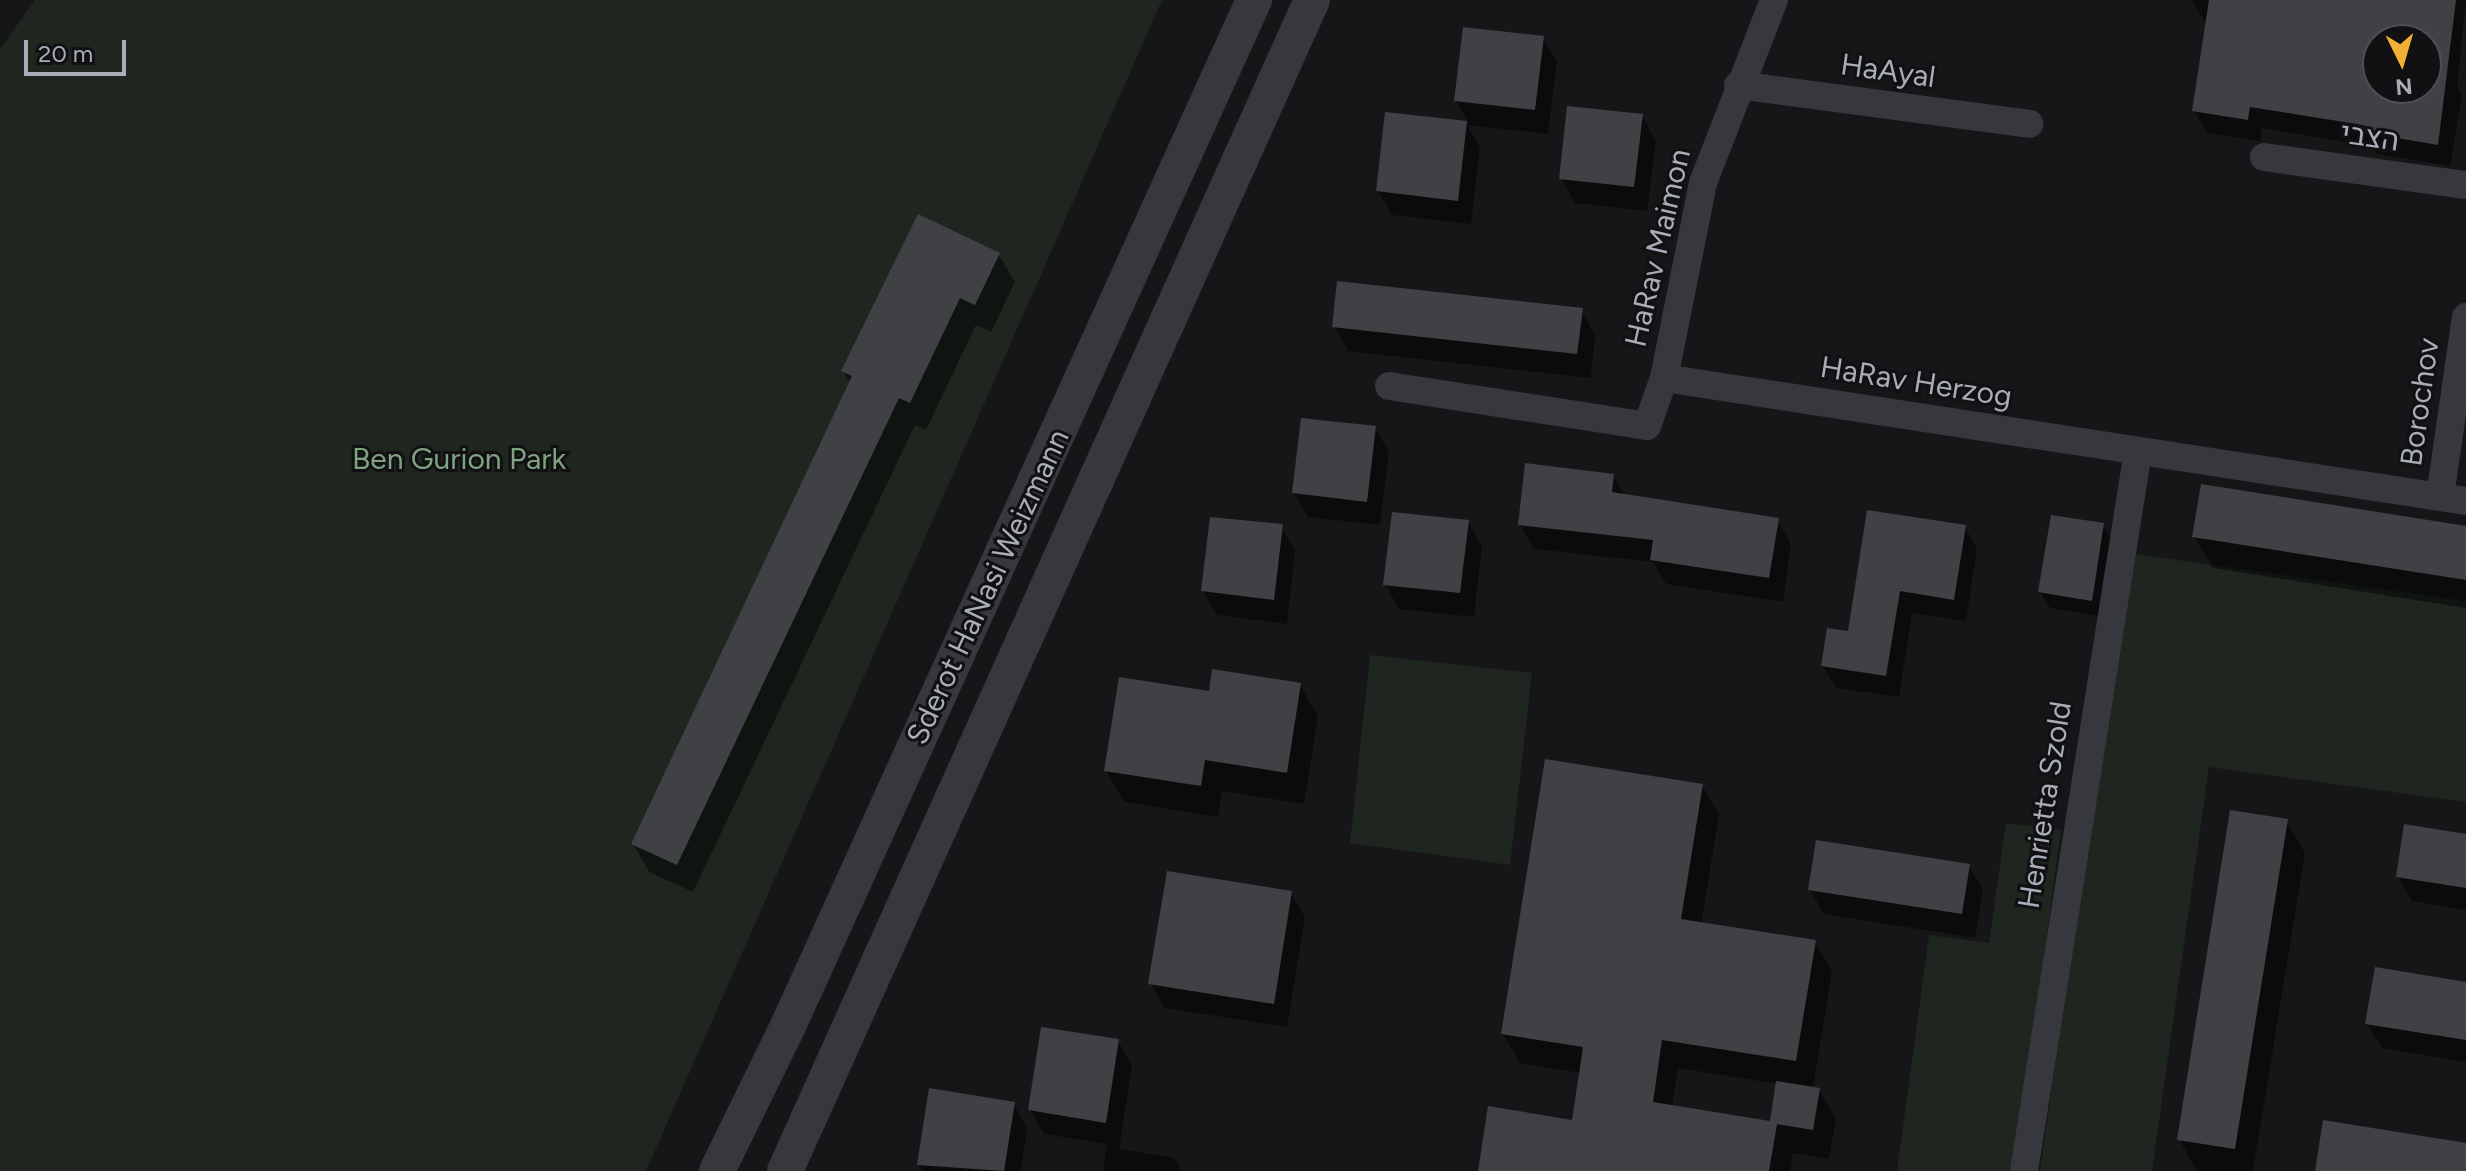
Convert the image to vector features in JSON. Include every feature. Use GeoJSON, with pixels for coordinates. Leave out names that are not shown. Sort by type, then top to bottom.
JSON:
{"type":"FeatureCollection","features":[{"type":"Feature","properties":{"kind":"street","name":"Sderot HaNasi Weizmann"},"geometry":{"type":"LineString","coordinates":[[717,1171],[788,1026],[1254,0]]}},
{"type":"Feature","properties":{"kind":"street","name":"Sderot HaNasi Weizmann"},"geometry":{"type":"LineString","coordinates":[[785,1171],[1312,0]]}},
{"type":"Feature","properties":{"kind":"street","name":"HaRav Maimon"},"geometry":{"type":"LineString","coordinates":[[1664,378],[1703,183],[1738,85],[1774,0]]}},
{"type":"Feature","properties":{"kind":"street","name":"HaAyal"},"geometry":{"type":"LineString","coordinates":[[1738,85],[2029,124]]}},
{"type":"Feature","properties":{"kind":"street","name":"הצבי"},"geometry":{"type":"LineString","coordinates":[[2264,157],[2466,185]]}},
{"type":"Feature","properties":{"kind":"street","name":"Borochov"},"geometry":{"type":"LineString","coordinates":[[2453,499],[2466,317]]}},
{"type":"Feature","properties":{"kind":"street"},"geometry":{"type":"LineString","coordinates":[[1389,386],[1647,426],[1664,378]]}},
{"type":"Feature","properties":{"kind":"street","name":"HaRav Herzog"},"geometry":{"type":"LineString","coordinates":[[1664,378],[2453,499]]}},
{"type":"Feature","properties":{"kind":"street","name":"Henrietta Szold"},"geometry":{"type":"LineString","coordinates":[[2024,1171],[2138,451]]}},
{"type":"Feature","properties":{"kind":"street"},"geometry":{"type":"LineString","coordinates":[[803,1132],[803,1171]]}},
{"type":"Feature","properties":{"kind":"green space","name":"Ben Gurion Park"},"geometry":{"type":"Polygon","coordinates":[[[35,0],[1162,0],[646,1171],[0,1171],[0,49],[35,0]]]}},
{"type":"Feature","properties":{"kind":"green space"},"geometry":{"type":"Polygon","coordinates":[[[2128,553],[2466,601],[2466,802],[2209,767],[2152,1171],[2040,1171],[2128,553]]]}},
{"type":"Feature","properties":{"kind":"green space"},"geometry":{"type":"Polygon","coordinates":[[[1370,655],[1532,673],[1510,865],[1350,843],[1370,655]]]}},
{"type":"Feature","properties":{"kind":"green space"},"geometry":{"type":"Polygon","coordinates":[[[2006,823],[2061,830],[2015,1171],[1897,1171],[1929,935],[1989,943],[2006,823]]]}},
{"type":"Feature","properties":{"kind":"building"},"geometry":{"type":"Polygon","coordinates":[[[2209,0],[2456,0],[2438,145],[2362,132],[2363,125],[2250,107],[2248,120],[2192,111],[2209,0]]]}},
{"type":"Feature","properties":{"kind":"building"},"geometry":{"type":"Polygon","coordinates":[[[1463,27],[1544,36],[1535,110],[1454,101],[1463,27]]]}},
{"type":"Feature","properties":{"kind":"building"},"geometry":{"type":"Polygon","coordinates":[[[1567,106],[1643,114],[1634,187],[1559,179],[1567,106]]]}},
{"type":"Feature","properties":{"kind":"building"},"geometry":{"type":"Polygon","coordinates":[[[1385,112],[1467,121],[1458,201],[1376,191],[1385,112]]]}},
{"type":"Feature","properties":{"kind":"building"},"geometry":{"type":"Polygon","coordinates":[[[918,214],[1000,253],[975,305],[960,298],[910,403],[899,398],[677,865],[631,844],[852,376],[841,371],[918,214]]]}},
{"type":"Feature","properties":{"kind":"building"},"geometry":{"type":"Polygon","coordinates":[[[1337,281],[1583,308],[1577,354],[1332,327],[1337,281]]]}},
{"type":"Feature","properties":{"kind":"building"},"geometry":{"type":"Polygon","coordinates":[[[1301,418],[1376,426],[1367,502],[1292,493],[1301,418]]]}},
{"type":"Feature","properties":{"kind":"building"},"geometry":{"type":"Polygon","coordinates":[[[1525,463],[1614,474],[1612,492],[1779,518],[1769,578],[1650,560],[1653,540],[1518,525],[1525,463]]]}},
{"type":"Feature","properties":{"kind":"building"},"geometry":{"type":"Polygon","coordinates":[[[2201,484],[2466,526],[2466,580],[2192,537],[2201,484]]]}},
{"type":"Feature","properties":{"kind":"building"},"geometry":{"type":"Polygon","coordinates":[[[1867,510],[1966,525],[1954,600],[1900,591],[1886,676],[1821,666],[1827,628],[1848,631],[1867,510]]]}},
{"type":"Feature","properties":{"kind":"building"},"geometry":{"type":"Polygon","coordinates":[[[1392,512],[1469,520],[1460,593],[1383,585],[1392,512]]]}},
{"type":"Feature","properties":{"kind":"building"},"geometry":{"type":"Polygon","coordinates":[[[2051,515],[2104,523],[2092,601],[2038,592],[2051,515]]]}},
{"type":"Feature","properties":{"kind":"building"},"geometry":{"type":"Polygon","coordinates":[[[1210,517],[1283,524],[1274,600],[1201,591],[1210,517]]]}},
{"type":"Feature","properties":{"kind":"building"},"geometry":{"type":"Polygon","coordinates":[[[1212,669],[1301,683],[1287,773],[1205,760],[1201,786],[1104,771],[1119,677],[1209,691],[1212,669]]]}},
{"type":"Feature","properties":{"kind":"building"},"geometry":{"type":"Polygon","coordinates":[[[1545,759],[1703,784],[1681,919],[1816,940],[1796,1061],[1662,1040],[1653,1102],[1770,1121],[1776,1081],[1820,1088],[1813,1130],[1777,1124],[1769,1171],[1478,1171],[1488,1106],[1572,1120],[1583,1047],[1501,1034],[1545,759]]]}},
{"type":"Feature","properties":{"kind":"building"},"geometry":{"type":"Polygon","coordinates":[[[2230,810],[2288,819],[2235,1149],[2177,1140],[2230,810]]]}},
{"type":"Feature","properties":{"kind":"building"},"geometry":{"type":"Polygon","coordinates":[[[2404,824],[2466,834],[2466,888],[2396,877],[2404,824]]]}},
{"type":"Feature","properties":{"kind":"building"},"geometry":{"type":"Polygon","coordinates":[[[1816,840],[1970,864],[1962,914],[1808,890],[1816,840]]]}},
{"type":"Feature","properties":{"kind":"building"},"geometry":{"type":"Polygon","coordinates":[[[1167,871],[1292,891],[1274,1004],[1148,984],[1167,871]]]}},
{"type":"Feature","properties":{"kind":"building"},"geometry":{"type":"Polygon","coordinates":[[[2375,967],[2466,982],[2466,1040],[2365,1024],[2375,967]]]}},
{"type":"Feature","properties":{"kind":"building"},"geometry":{"type":"Polygon","coordinates":[[[1041,1027],[1119,1039],[1106,1123],[1028,1110],[1041,1027]]]}},
{"type":"Feature","properties":{"kind":"building"},"geometry":{"type":"Polygon","coordinates":[[[929,1088],[1015,1102],[1004,1171],[917,1165],[929,1088]]]}},
{"type":"Feature","properties":{"kind":"building"},"geometry":{"type":"Polygon","coordinates":[[[2323,1120],[2466,1143],[2466,1171],[2315,1171],[2323,1120]]]}}]}
